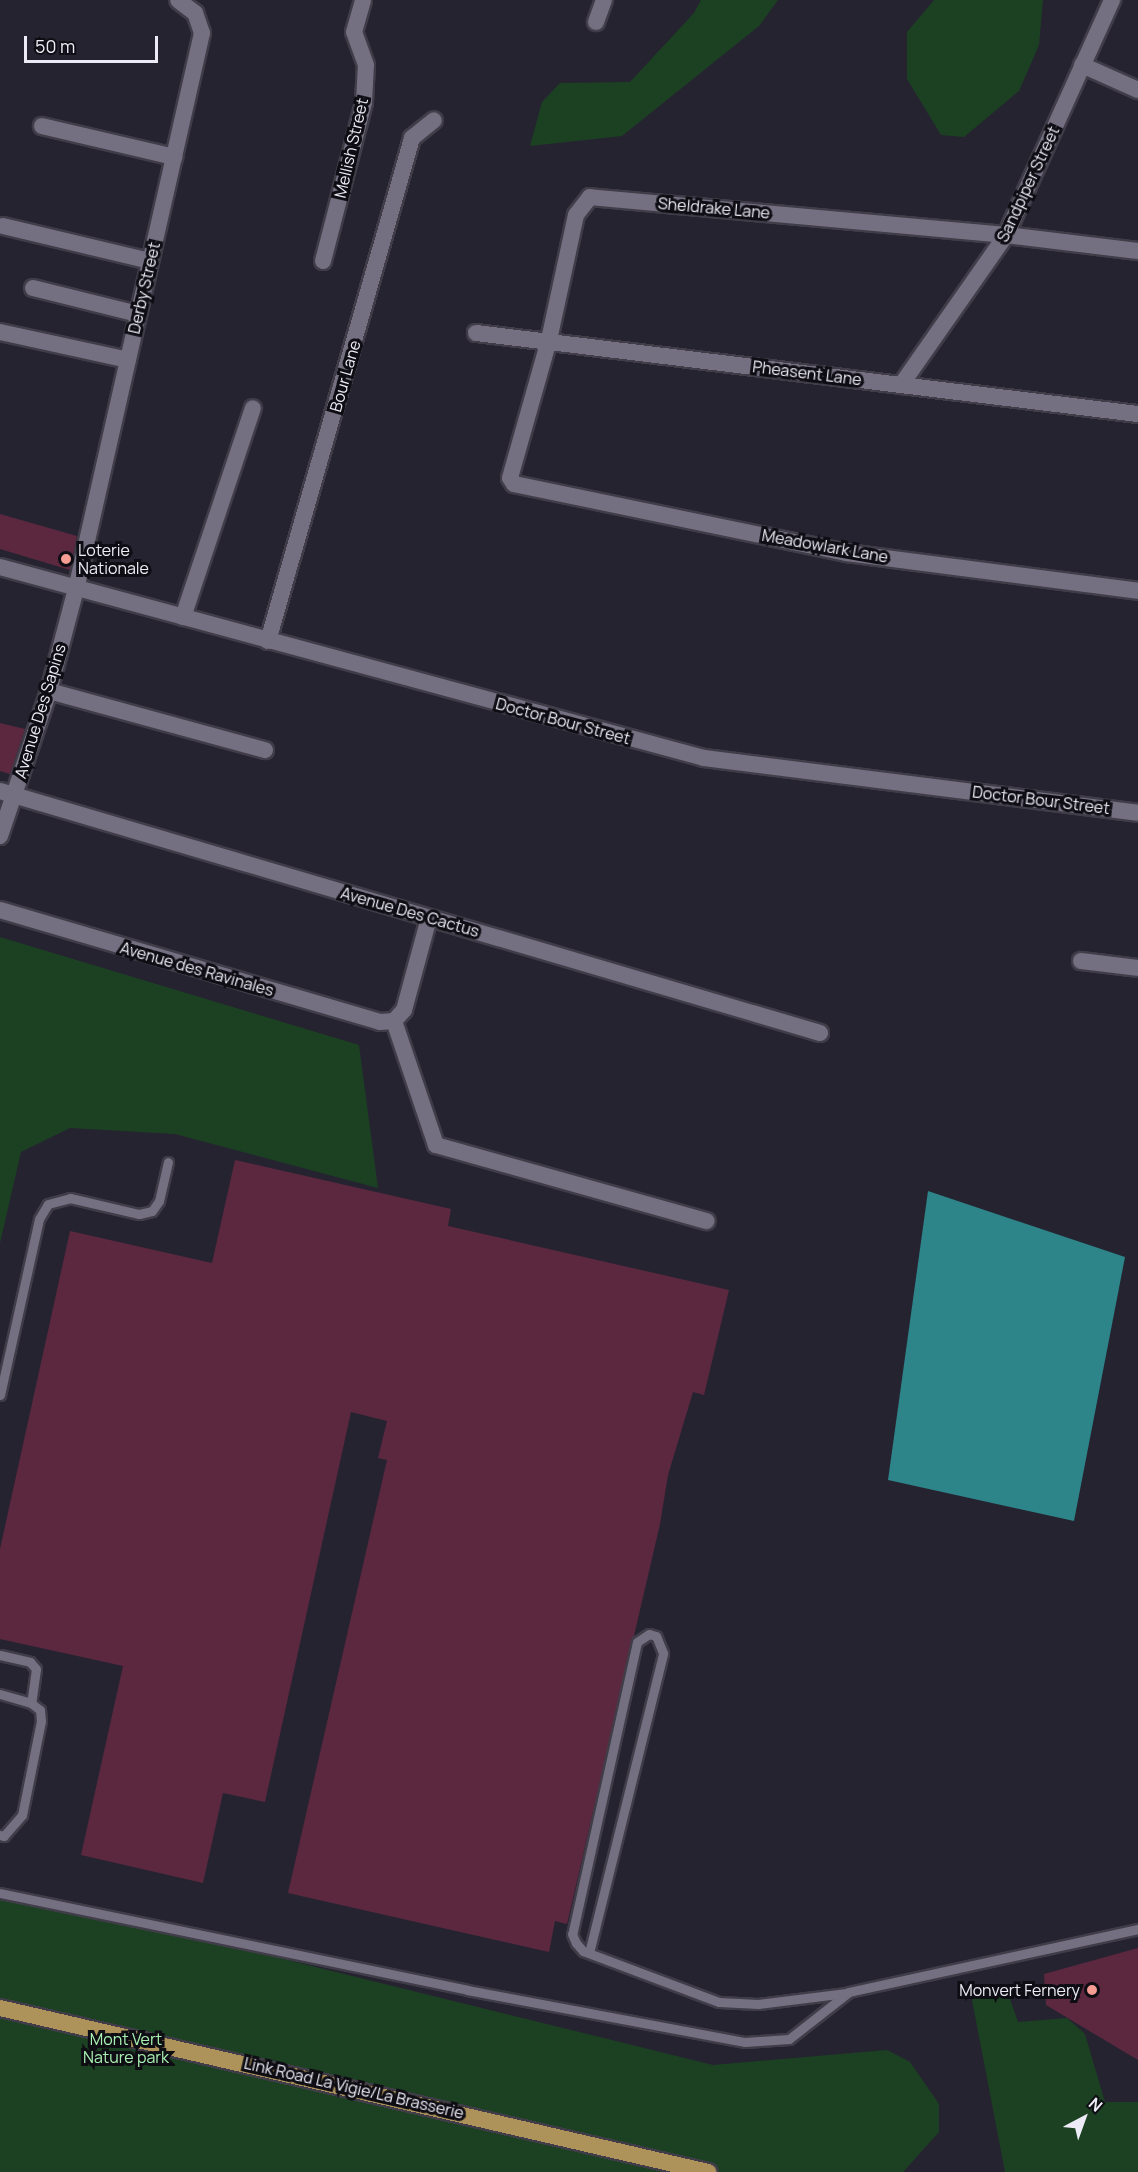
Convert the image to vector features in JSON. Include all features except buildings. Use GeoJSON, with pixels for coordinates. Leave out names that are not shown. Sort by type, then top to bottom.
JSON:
{"type":"FeatureCollection","features":[{"type":"Feature","properties":{"kind":"main road","name":"Link Road La Vigie/La Brasserie"},"geometry":{"type":"LineString","coordinates":[[0,2008],[708,2172]]}},
{"type":"Feature","properties":{"kind":"street","name":"Derby Street"},"geometry":{"type":"LineString","coordinates":[[77,585],[202,33],[195,13],[178,0]]}},
{"type":"Feature","properties":{"kind":"street","name":"Mellish Street"},"geometry":{"type":"LineString","coordinates":[[323,261],[364,102],[366,65],[354,32],[363,0]]}},
{"type":"Feature","properties":{"kind":"street"},"geometry":{"type":"LineString","coordinates":[[596,22],[604,0]]}},
{"type":"Feature","properties":{"kind":"street","name":"Sandpiper Street"},"geometry":{"type":"LineString","coordinates":[[901,385],[1006,235],[1112,0]]}},
{"type":"Feature","properties":{"kind":"street"},"geometry":{"type":"LineString","coordinates":[[1082,65],[1138,90]]}},
{"type":"Feature","properties":{"kind":"street","name":"Bour Lane"},"geometry":{"type":"LineString","coordinates":[[268,641],[412,138],[434,120]]}},
{"type":"Feature","properties":{"kind":"street"},"geometry":{"type":"LineString","coordinates":[[42,126],[174,157]]}},
{"type":"Feature","properties":{"kind":"street","name":"Sheldrake Lane"},"geometry":{"type":"LineString","coordinates":[[514,484],[510,478],[549,340],[576,214],[590,197],[1006,235],[1138,251]]}},
{"type":"Feature","properties":{"kind":"street"},"geometry":{"type":"LineString","coordinates":[[3,226],[150,261]]}},
{"type":"Feature","properties":{"kind":"street"},"geometry":{"type":"LineString","coordinates":[[33,288],[138,314]]}},
{"type":"Feature","properties":{"kind":"street"},"geometry":{"type":"LineString","coordinates":[[0,332],[128,360]]}},
{"type":"Feature","properties":{"kind":"street","name":"Pheasent Lane"},"geometry":{"type":"LineString","coordinates":[[476,333],[549,340],[1138,414]]}},
{"type":"Feature","properties":{"kind":"street"},"geometry":{"type":"LineString","coordinates":[[183,617],[253,408]]}},
{"type":"Feature","properties":{"kind":"street","name":"Meadowlark Lane"},"geometry":{"type":"LineString","coordinates":[[514,484],[847,553],[1138,591]]}},
{"type":"Feature","properties":{"kind":"street","name":"Doctor Bour Street"},"geometry":{"type":"LineString","coordinates":[[0,567],[77,585],[268,641],[704,758],[1138,813]]}},
{"type":"Feature","properties":{"kind":"street","name":"Avenue Des Sapins"},"geometry":{"type":"LineString","coordinates":[[0,836],[7,793],[49,691],[77,585]]}},
{"type":"Feature","properties":{"kind":"street"},"geometry":{"type":"LineString","coordinates":[[49,691],[265,750]]}},
{"type":"Feature","properties":{"kind":"street","name":"Avenue Des Cactus"},"geometry":{"type":"LineString","coordinates":[[7,793],[820,1034]]}},
{"type":"Feature","properties":{"kind":"street","name":"Avenue des Ravinales"},"geometry":{"type":"LineString","coordinates":[[0,910],[369,1018],[394,1021]]}},
{"type":"Feature","properties":{"kind":"street"},"geometry":{"type":"LineString","coordinates":[[429,918],[404,1010],[394,1021],[436,1145],[707,1221]]}},
{"type":"Feature","properties":{"kind":"street"},"geometry":{"type":"LineString","coordinates":[[1080,961],[1138,968]]}},
{"type":"Feature","properties":{"kind":"lane"},"geometry":{"type":"LineString","coordinates":[[0,1395],[39,1219],[48,1204],[70,1198],[139,1214],[152,1211],[159,1201],[168,1162]]}},
{"type":"Feature","properties":{"kind":"lane"},"geometry":{"type":"LineString","coordinates":[[589,1953],[663,1653],[656,1636],[649,1634],[637,1642],[572,1934],[583,1951],[719,2002],[759,2004],[849,1992],[1138,1929]]}},
{"type":"Feature","properties":{"kind":"lane"},"geometry":{"type":"LineString","coordinates":[[0,1655],[30,1662],[36,1669],[32,1703]]}},
{"type":"Feature","properties":{"kind":"lane"},"geometry":{"type":"LineString","coordinates":[[0,1694],[32,1703],[40,1710],[41,1720],[22,1815],[4,1836],[0,1835]]}},
{"type":"Feature","properties":{"kind":"lane"},"geometry":{"type":"LineString","coordinates":[[605,1792],[626,1797]]}},
{"type":"Feature","properties":{"kind":"lane"},"geometry":{"type":"LineString","coordinates":[[0,1893],[467,1990],[745,2042],[789,2039],[849,1992]]}},
{"type":"Feature","properties":{"kind":"green space"},"geometry":{"type":"Polygon","coordinates":[[[701,0],[778,0],[759,26],[622,136],[530,146],[542,102],[560,83],[630,82],[694,13],[701,0]]]}},
{"type":"Feature","properties":{"kind":"green space"},"geometry":{"type":"Polygon","coordinates":[[[934,0],[1043,0],[1039,45],[1019,91],[964,137],[941,135],[907,79],[907,32],[934,0]]]}},
{"type":"Feature","properties":{"kind":"green space"},"geometry":{"type":"Polygon","coordinates":[[[0,937],[359,1045],[378,1188],[175,1134],[70,1128],[21,1152],[0,1243],[0,937]]]}},
{"type":"Feature","properties":{"kind":"green space","name":"Mont Vert Nature park"},"geometry":{"type":"Polygon","coordinates":[[[0,1889],[713,2065],[887,2050],[910,2062],[939,2104],[939,2132],[903,2172],[0,2172],[0,1889]]]}},
{"type":"Feature","properties":{"kind":"green space"},"geometry":{"type":"Polygon","coordinates":[[[992,1985],[1010,1999],[1018,2022],[1067,2018],[1085,2034],[1105,2102],[1138,2102],[1138,2172],[1005,2172],[972,2000],[992,1985]]]}},
{"type":"Feature","properties":{"kind":"shaded area"},"geometry":{"type":"Polygon","coordinates":[[[928,1191],[1125,1257],[1074,1521],[888,1480],[928,1191]]]}},
{"type":"Feature","properties":{"kind":"place","name":"Loterie Nationale"},"geometry":{"type":"Point","coordinates":[66,559]}},
{"type":"Feature","properties":{"kind":"place","name":"Monvert Fernery"},"geometry":{"type":"Point","coordinates":[1092,1990]}}]}
